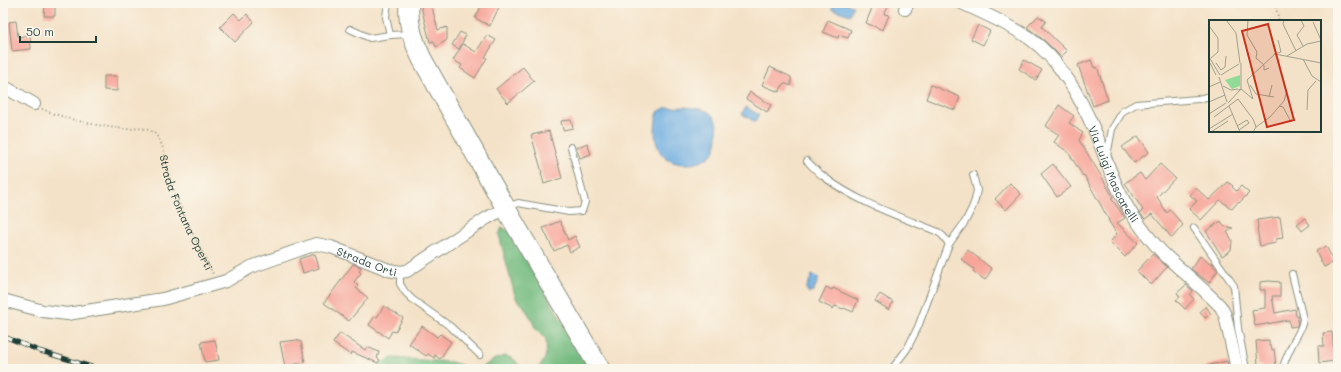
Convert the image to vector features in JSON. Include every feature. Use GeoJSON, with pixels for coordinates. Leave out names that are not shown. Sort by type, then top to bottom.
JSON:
{"type":"FeatureCollection","features":[{"type":"Feature","properties":{"kind":"main road"},"geometry":{"type":"LineString","coordinates":[[408,3],[411,34],[422,59],[506,208],[600,369]]}},
{"type":"Feature","properties":{"kind":"street","name":"Via Luigi Mascarelli"},"geometry":{"type":"LineString","coordinates":[[962,3],[1015,29],[1030,39],[1057,64],[1078,97],[1095,133],[1118,190],[1132,214],[1149,239],[1221,307],[1225,315],[1237,369]]}},
{"type":"Feature","properties":{"kind":"street"},"geometry":{"type":"LineString","coordinates":[[3,86],[34,104]]}},
{"type":"Feature","properties":{"kind":"street","name":"Strada Orti"},"geometry":{"type":"LineString","coordinates":[[217,282],[226,281],[251,267],[316,244],[331,247],[389,270],[400,272],[408,271],[487,218],[506,208]]}},
{"type":"Feature","properties":{"kind":"street","name":"Strada Fontana Operti"},"geometry":{"type":"LineString","coordinates":[[3,300],[43,311],[67,314],[163,299],[217,282]]}},
{"type":"Feature","properties":{"kind":"lane"},"geometry":{"type":"LineString","coordinates":[[388,3],[386,17],[390,35]]}},
{"type":"Feature","properties":{"kind":"lane"},"geometry":{"type":"LineString","coordinates":[[350,30],[370,38],[411,34]]}},
{"type":"Feature","properties":{"kind":"lane"},"geometry":{"type":"LineString","coordinates":[[1106,160],[1112,129],[1123,111],[1129,107],[1136,104],[1198,99],[1209,96]]}},
{"type":"Feature","properties":{"kind":"lane"},"geometry":{"type":"LineString","coordinates":[[506,208],[518,203],[569,212],[582,210],[585,202],[571,147]]}},
{"type":"Feature","properties":{"kind":"lane"},"geometry":{"type":"LineString","coordinates":[[807,161],[822,176],[835,185],[861,200],[938,232],[943,236],[948,244]]}},
{"type":"Feature","properties":{"kind":"lane"},"geometry":{"type":"LineString","coordinates":[[892,369],[907,349],[918,327],[948,244],[964,222],[975,200],[977,190],[973,175]]}},
{"type":"Feature","properties":{"kind":"lane"},"geometry":{"type":"LineString","coordinates":[[1194,228],[1234,286],[1238,328],[1246,369]]}},
{"type":"Feature","properties":{"kind":"lane"},"geometry":{"type":"LineString","coordinates":[[400,272],[400,284],[405,292],[413,300],[451,327],[480,355]]}},
{"type":"Feature","properties":{"kind":"lane"},"geometry":{"type":"LineString","coordinates":[[1282,369],[1285,359],[1304,319],[1292,274]]}},
{"type":"Feature","properties":{"kind":"path"},"geometry":{"type":"LineString","coordinates":[[1275,3],[1279,20]]}},
{"type":"Feature","properties":{"kind":"path","name":"Strada Fontana Operti"},"geometry":{"type":"LineString","coordinates":[[34,104],[42,109],[59,115],[88,123],[126,129],[142,128],[154,132],[159,139],[178,201],[217,282]]}},
{"type":"Feature","properties":{"kind":"green space"},"geometry":{"type":"Polygon","coordinates":[[[502,227],[510,232],[586,362],[587,369],[536,369],[540,366],[546,356],[546,339],[535,328],[523,305],[517,300],[499,235],[502,227]]]}},
{"type":"Feature","properties":{"kind":"green space"},"geometry":{"type":"Polygon","coordinates":[[[504,356],[510,357],[514,360],[521,369],[473,369],[481,368],[495,359],[504,356]]]}},
{"type":"Feature","properties":{"kind":"green space"},"geometry":{"type":"Polygon","coordinates":[[[393,358],[451,362],[473,369],[373,369],[385,361],[393,358]]]}},
{"type":"Feature","properties":{"kind":"water"},"geometry":{"type":"Polygon","coordinates":[[[833,3],[844,3],[853,6],[850,15],[832,9],[833,3]]]}},
{"type":"Feature","properties":{"kind":"water"},"geometry":{"type":"Polygon","coordinates":[[[685,107],[707,111],[712,114],[717,124],[715,151],[705,160],[698,163],[675,163],[667,159],[661,154],[656,139],[655,130],[658,112],[665,108],[685,107]]]}},
{"type":"Feature","properties":{"kind":"water"},"geometry":{"type":"Polygon","coordinates":[[[746,107],[759,115],[755,122],[742,114],[746,107]]]}},
{"type":"Feature","properties":{"kind":"water"},"geometry":{"type":"Polygon","coordinates":[[[812,275],[819,278],[813,292],[809,293],[806,289],[812,275]]]}},
{"type":"Feature","properties":{"kind":"building"},"geometry":{"type":"Polygon","coordinates":[[[45,3],[55,3],[55,16],[44,16],[45,3]]]}},
{"type":"Feature","properties":{"kind":"building"},"geometry":{"type":"Polygon","coordinates":[[[420,3],[431,3],[438,30],[447,27],[447,40],[436,47],[434,41],[430,42],[420,3]]]}},
{"type":"Feature","properties":{"kind":"building"},"geometry":{"type":"Polygon","coordinates":[[[483,3],[501,3],[490,26],[475,18],[483,3]]]}},
{"type":"Feature","properties":{"kind":"building"},"geometry":{"type":"Polygon","coordinates":[[[874,3],[880,3],[888,6],[884,14],[889,15],[883,30],[866,23],[874,3]]]}},
{"type":"Feature","properties":{"kind":"building"},"geometry":{"type":"Polygon","coordinates":[[[234,13],[241,20],[247,14],[254,22],[235,42],[220,27],[234,13]]]}},
{"type":"Feature","properties":{"kind":"building"},"geometry":{"type":"Polygon","coordinates":[[[1038,16],[1046,21],[1042,27],[1067,51],[1061,57],[1045,41],[1027,27],[1038,16]]]}},
{"type":"Feature","properties":{"kind":"building"},"geometry":{"type":"Polygon","coordinates":[[[828,20],[851,30],[848,38],[839,35],[838,38],[823,32],[828,20]]]}},
{"type":"Feature","properties":{"kind":"building"},"geometry":{"type":"Polygon","coordinates":[[[16,21],[18,37],[30,35],[31,49],[12,51],[9,22],[16,21]]]}},
{"type":"Feature","properties":{"kind":"building"},"geometry":{"type":"Polygon","coordinates":[[[978,25],[990,31],[983,45],[971,39],[978,25]]]}},
{"type":"Feature","properties":{"kind":"building"},"geometry":{"type":"Polygon","coordinates":[[[460,32],[466,35],[459,49],[452,45],[460,32]]]}},
{"type":"Feature","properties":{"kind":"building"},"geometry":{"type":"Polygon","coordinates":[[[487,35],[496,40],[485,57],[487,58],[475,78],[460,68],[462,65],[453,60],[463,44],[476,52],[487,35]]]}},
{"type":"Feature","properties":{"kind":"building"},"geometry":{"type":"Polygon","coordinates":[[[1024,60],[1042,70],[1036,80],[1019,69],[1024,60]]]}},
{"type":"Feature","properties":{"kind":"building"},"geometry":{"type":"Polygon","coordinates":[[[1091,60],[1094,68],[1097,67],[1108,100],[1093,106],[1078,65],[1091,60]]]}},
{"type":"Feature","properties":{"kind":"building"},"geometry":{"type":"Polygon","coordinates":[[[523,67],[534,81],[508,103],[496,89],[523,67]]]}},
{"type":"Feature","properties":{"kind":"building"},"geometry":{"type":"Polygon","coordinates":[[[770,67],[791,77],[791,86],[784,83],[779,92],[762,85],[770,67]]]}},
{"type":"Feature","properties":{"kind":"building"},"geometry":{"type":"Polygon","coordinates":[[[104,76],[117,76],[117,91],[104,90],[104,76]]]}},
{"type":"Feature","properties":{"kind":"building"},"geometry":{"type":"Polygon","coordinates":[[[931,85],[960,97],[955,110],[926,99],[931,85]]]}},
{"type":"Feature","properties":{"kind":"building"},"geometry":{"type":"Polygon","coordinates":[[[750,92],[771,105],[767,112],[746,99],[750,92]]]}},
{"type":"Feature","properties":{"kind":"building"},"geometry":{"type":"Polygon","coordinates":[[[1059,105],[1074,116],[1069,123],[1083,133],[1079,140],[1113,197],[1111,198],[1125,218],[1117,223],[1138,243],[1125,257],[1110,242],[1117,234],[1084,175],[1083,176],[1068,152],[1054,142],[1059,135],[1046,126],[1059,105]]]}},
{"type":"Feature","properties":{"kind":"building"},"geometry":{"type":"Polygon","coordinates":[[[571,120],[573,128],[563,130],[561,121],[571,120]]]}},
{"type":"Feature","properties":{"kind":"building"},"geometry":{"type":"Polygon","coordinates":[[[549,131],[562,178],[544,184],[531,135],[549,131]]]}},
{"type":"Feature","properties":{"kind":"building"},"geometry":{"type":"Polygon","coordinates":[[[1138,136],[1149,152],[1134,163],[1122,147],[1138,136]]]}},
{"type":"Feature","properties":{"kind":"building"},"geometry":{"type":"Polygon","coordinates":[[[587,143],[591,154],[580,158],[576,148],[587,143]]]}},
{"type":"Feature","properties":{"kind":"building"},"geometry":{"type":"Polygon","coordinates":[[[1053,164],[1071,187],[1057,197],[1041,174],[1053,164]]]}},
{"type":"Feature","properties":{"kind":"building"},"geometry":{"type":"Polygon","coordinates":[[[1160,164],[1175,178],[1157,197],[1167,213],[1170,210],[1183,225],[1172,238],[1152,214],[1145,219],[1140,213],[1143,210],[1125,183],[1140,173],[1145,180],[1160,164]]]}},
{"type":"Feature","properties":{"kind":"building"},"geometry":{"type":"Polygon","coordinates":[[[1228,182],[1236,191],[1241,186],[1249,193],[1232,209],[1220,200],[1201,220],[1189,209],[1197,201],[1190,195],[1196,188],[1209,200],[1228,182]]]}},
{"type":"Feature","properties":{"kind":"building"},"geometry":{"type":"Polygon","coordinates":[[[1010,183],[1021,194],[1006,210],[995,199],[1010,183]]]}},
{"type":"Feature","properties":{"kind":"building"},"geometry":{"type":"Polygon","coordinates":[[[1280,217],[1283,238],[1276,239],[1276,243],[1260,246],[1257,220],[1280,217]]]}},
{"type":"Feature","properties":{"kind":"building"},"geometry":{"type":"Polygon","coordinates":[[[1305,218],[1310,225],[1302,231],[1297,224],[1305,218]]]}},
{"type":"Feature","properties":{"kind":"building"},"geometry":{"type":"Polygon","coordinates":[[[560,221],[568,240],[575,236],[580,247],[570,252],[567,245],[554,251],[543,228],[560,221]]]}},
{"type":"Feature","properties":{"kind":"building"},"geometry":{"type":"Polygon","coordinates":[[[1221,221],[1224,226],[1233,228],[1227,232],[1232,240],[1231,250],[1222,256],[1206,231],[1221,221]]]}},
{"type":"Feature","properties":{"kind":"building"},"geometry":{"type":"Polygon","coordinates":[[[1326,246],[1334,262],[1324,267],[1316,251],[1326,246]]]}},
{"type":"Feature","properties":{"kind":"building"},"geometry":{"type":"Polygon","coordinates":[[[968,250],[992,269],[985,280],[961,259],[968,250]]]}},
{"type":"Feature","properties":{"kind":"building"},"geometry":{"type":"Polygon","coordinates":[[[315,254],[319,268],[303,273],[299,259],[315,254]]]}},
{"type":"Feature","properties":{"kind":"building"},"geometry":{"type":"Polygon","coordinates":[[[1153,254],[1167,267],[1151,285],[1137,271],[1153,254]]]}},
{"type":"Feature","properties":{"kind":"building"},"geometry":{"type":"Polygon","coordinates":[[[1200,256],[1210,264],[1212,262],[1214,267],[1218,270],[1209,283],[1191,269],[1200,256]]]}},
{"type":"Feature","properties":{"kind":"building"},"geometry":{"type":"Polygon","coordinates":[[[353,264],[361,267],[359,271],[361,273],[354,282],[358,286],[356,288],[368,298],[349,321],[324,303],[353,264]]]}},
{"type":"Feature","properties":{"kind":"building"},"geometry":{"type":"Polygon","coordinates":[[[1260,282],[1280,282],[1280,296],[1272,296],[1275,313],[1295,309],[1296,316],[1298,316],[1297,326],[1290,327],[1289,320],[1255,326],[1252,310],[1265,308],[1265,290],[1260,290],[1260,282]]]}},
{"type":"Feature","properties":{"kind":"building"},"geometry":{"type":"Polygon","coordinates":[[[1186,285],[1193,291],[1190,295],[1194,299],[1185,309],[1176,300],[1180,297],[1177,293],[1186,285]]]}},
{"type":"Feature","properties":{"kind":"building"},"geometry":{"type":"Polygon","coordinates":[[[826,287],[832,290],[833,288],[858,300],[853,312],[835,306],[833,309],[819,302],[826,287]]]}},
{"type":"Feature","properties":{"kind":"building"},"geometry":{"type":"Polygon","coordinates":[[[880,294],[893,302],[889,310],[875,301],[880,294]]]}},
{"type":"Feature","properties":{"kind":"building"},"geometry":{"type":"Polygon","coordinates":[[[384,306],[403,318],[395,332],[392,331],[388,338],[369,325],[375,316],[377,317],[384,306]]]}},
{"type":"Feature","properties":{"kind":"building"},"geometry":{"type":"Polygon","coordinates":[[[1206,306],[1211,314],[1205,318],[1200,311],[1206,306]]]}},
{"type":"Feature","properties":{"kind":"building"},"geometry":{"type":"Polygon","coordinates":[[[422,326],[437,337],[440,334],[451,342],[440,359],[435,355],[434,358],[428,354],[426,356],[409,344],[422,326]]]}},
{"type":"Feature","properties":{"kind":"building"},"geometry":{"type":"Polygon","coordinates":[[[1332,332],[1335,361],[1319,363],[1318,346],[1324,346],[1323,333],[1332,332]]]}},
{"type":"Feature","properties":{"kind":"building"},"geometry":{"type":"Polygon","coordinates":[[[340,333],[365,350],[367,347],[379,352],[377,358],[380,360],[378,363],[352,352],[351,355],[333,343],[340,333]]]}},
{"type":"Feature","properties":{"kind":"building"},"geometry":{"type":"Polygon","coordinates":[[[215,340],[219,360],[205,362],[201,342],[215,340]]]}},
{"type":"Feature","properties":{"kind":"building"},"geometry":{"type":"Polygon","coordinates":[[[297,340],[301,342],[305,362],[285,367],[280,342],[297,340]]]}},
{"type":"Feature","properties":{"kind":"building"},"geometry":{"type":"Polygon","coordinates":[[[1269,340],[1269,346],[1271,346],[1272,350],[1274,349],[1276,366],[1258,366],[1256,341],[1269,340]]]}},
{"type":"Feature","properties":{"kind":"building"},"geometry":{"type":"Polygon","coordinates":[[[1227,361],[1229,369],[1206,369],[1206,366],[1227,361]]]}},
{"type":"Feature","properties":{"kind":"railway"},"geometry":{"type":"LineString","coordinates":[[3,336],[40,351],[99,369]]}}]}
